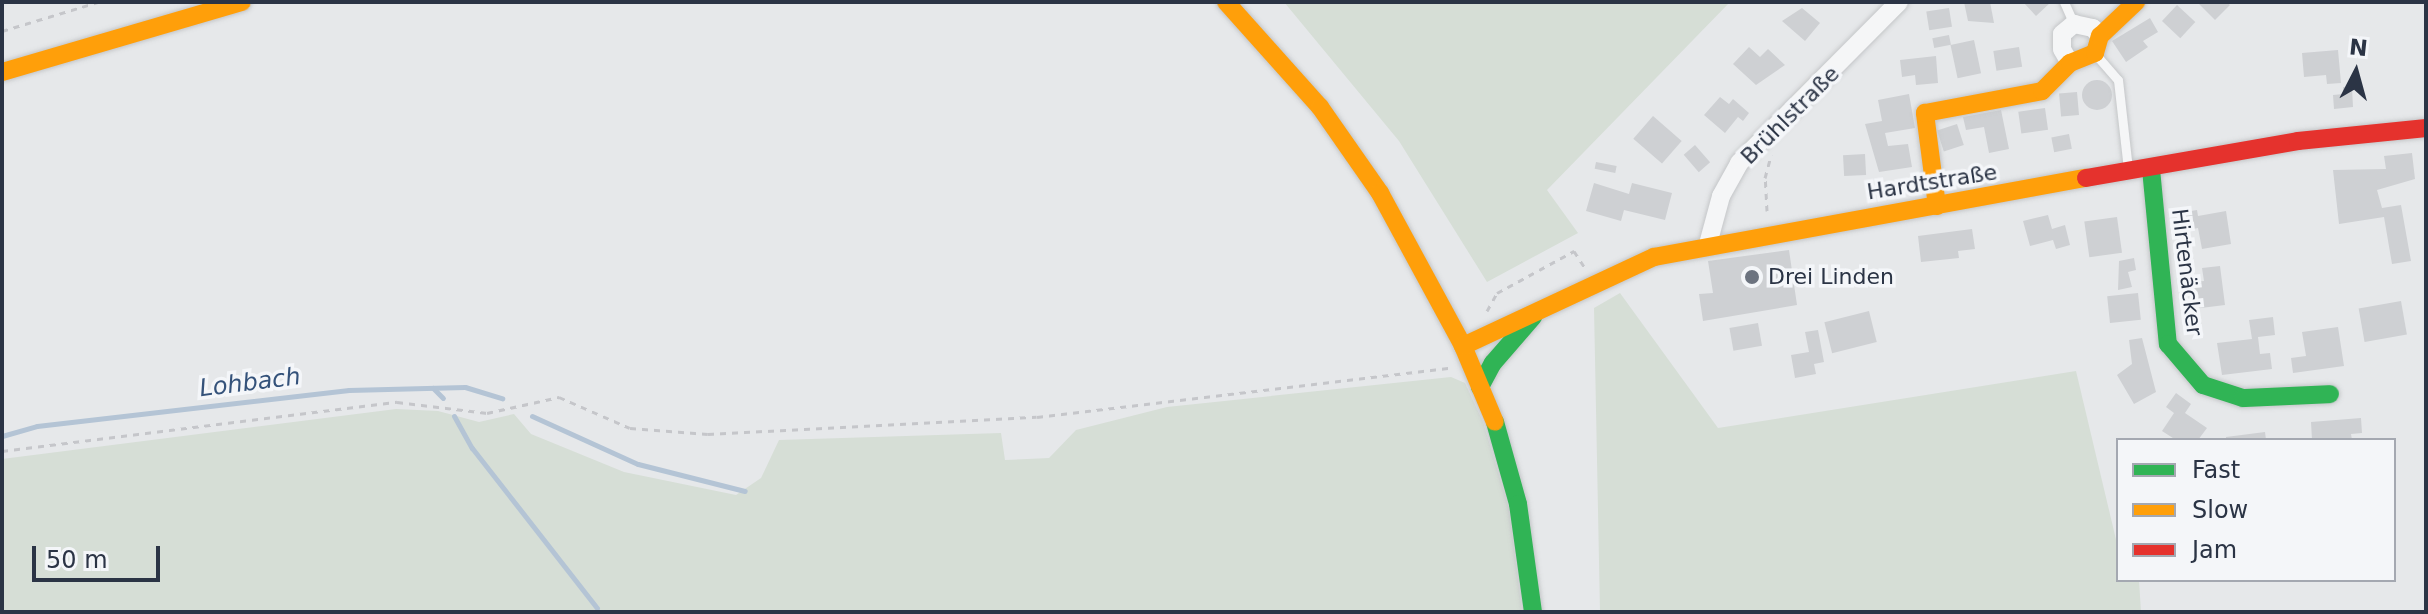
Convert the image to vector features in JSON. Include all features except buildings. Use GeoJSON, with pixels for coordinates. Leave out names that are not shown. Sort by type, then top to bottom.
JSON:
{"type":"FeatureCollection","features":[{"type":"Feature","properties":{"kind":"street"},"geometry":{"type":"LineString","coordinates":[[2,72],[242,2]]}},
{"type":"Feature","properties":{"kind":"street"},"geometry":{"type":"LineString","coordinates":[[1226,2],[1320,107],[1380,193],[1466,353],[1518,504],[1533,612]]}},
{"type":"Feature","properties":{"kind":"street","name":"Brühlstraße"},"geometry":{"type":"LineString","coordinates":[[1708,244],[1721,196],[1739,163],[1899,2]]}},
{"type":"Feature","properties":{"kind":"street"},"geometry":{"type":"LineString","coordinates":[[1937,206],[1925,113],[2042,91],[2070,63],[2097,44],[2136,2]]}},
{"type":"Feature","properties":{"kind":"street"},"geometry":{"type":"LineString","coordinates":[[2070,63],[2062,49],[2062,34],[2074,24],[2093,28],[2097,44]]}},
{"type":"Feature","properties":{"kind":"street","name":"Hardtstraße"},"geometry":{"type":"LineString","coordinates":[[1466,353],[1539,311],[1654,257],[1708,244],[1775,230],[2128,174],[2298,141],[2426,128]]}},
{"type":"Feature","properties":{"kind":"street","name":"Hirtenäcker"},"geometry":{"type":"LineString","coordinates":[[2151,169],[2168,344],[2203,385],[2243,398],[2330,394]]}},
{"type":"Feature","properties":{"kind":"street"},"geometry":{"type":"LineString","coordinates":[[1480,387],[1493,363],[1539,311]]}},
{"type":"Feature","properties":{"kind":"lane"},"geometry":{"type":"LineString","coordinates":[[2064,2],[2074,24]]}},
{"type":"Feature","properties":{"kind":"lane"},"geometry":{"type":"LineString","coordinates":[[2097,44],[2118,80],[2128,174]]}},
{"type":"Feature","properties":{"kind":"path"},"geometry":{"type":"LineString","coordinates":[[2,31],[98,2]]}},
{"type":"Feature","properties":{"kind":"path"},"geometry":{"type":"LineString","coordinates":[[1775,230],[1767,209],[1765,178],[1780,144]]}},
{"type":"Feature","properties":{"kind":"path"},"geometry":{"type":"LineString","coordinates":[[1483,317],[1497,293],[1574,251],[1595,285]]}},
{"type":"Feature","properties":{"kind":"path"},"geometry":{"type":"LineString","coordinates":[[2,451],[397,402],[487,413],[542,397],[559,397],[630,428],[665,433],[1037,417],[1373,380],[1451,368],[1466,353]]}},
{"type":"Feature","properties":{"kind":"shaded area"},"geometry":{"type":"Polygon","coordinates":[[[1284,2],[1730,2],[1547,190],[1578,233],[1487,282],[1399,141],[1284,2]]]}},
{"type":"Feature","properties":{"kind":"shaded area"},"geometry":{"type":"Polygon","coordinates":[[[1620,293],[1718,428],[2076,371],[2116,540],[2116,582],[2139,582],[2141,612],[1600,612],[1594,308],[1620,293]]]}},
{"type":"Feature","properties":{"kind":"shaded area"},"geometry":{"type":"Polygon","coordinates":[[[1451,377],[1465,383],[1483,422],[1509,509],[1522,612],[2,612],[2,459],[396,409],[438,411],[479,422],[514,414],[531,434],[624,472],[736,495],[761,478],[779,440],[1001,433],[1005,460],[1049,458],[1076,430],[1167,407],[1451,377]]]}},
{"type":"Feature","properties":{"kind":"waterway","name":"Lohbach"},"geometry":{"type":"LineString","coordinates":[[2,436],[37,426],[349,390],[465,387],[502,398]]}},
{"type":"Feature","properties":{"kind":"waterway"},"geometry":{"type":"LineString","coordinates":[[433,388],[443,398]]}},
{"type":"Feature","properties":{"kind":"waterway"},"geometry":{"type":"LineString","coordinates":[[454,416],[472,448],[597,608]]}},
{"type":"Feature","properties":{"kind":"waterway","name":"Lohbach"},"geometry":{"type":"LineString","coordinates":[[532,416],[638,464],[745,491]]}},
{"type":"Feature","properties":{"kind":"traffic: fast"},"geometry":{"type":"LineString","coordinates":[[2151,169],[2168,344],[2203,385],[2243,398],[2330,394]]}},
{"type":"Feature","properties":{"kind":"traffic: fast"},"geometry":{"type":"LineString","coordinates":[[1480,387],[1493,363],[1533,317]]}},
{"type":"Feature","properties":{"kind":"traffic: fast"},"geometry":{"type":"LineString","coordinates":[[1495,422],[1518,504],[1533,612]]}},
{"type":"Feature","properties":{"kind":"traffic: slow"},"geometry":{"type":"LineString","coordinates":[[2,72],[242,2]]}},
{"type":"Feature","properties":{"kind":"traffic: slow"},"geometry":{"type":"LineString","coordinates":[[1226,2],[1320,107],[1380,193],[1463,346],[1495,422]]}},
{"type":"Feature","properties":{"kind":"traffic: slow"},"geometry":{"type":"LineString","coordinates":[[1937,206],[1925,113],[2042,91],[2070,63],[2095,53],[2100,36],[2136,2]]}},
{"type":"Feature","properties":{"kind":"traffic: slow"},"geometry":{"type":"LineString","coordinates":[[1463,346],[1654,257],[2086,178]]}},
{"type":"Feature","properties":{"kind":"traffic: jam"},"geometry":{"type":"LineString","coordinates":[[2086,178],[2298,141],[2426,128]]}},
{"type":"Feature","properties":{"kind":"place","name":"Drei Linden"},"geometry":{"type":"Point","coordinates":[1752,277]}}]}
